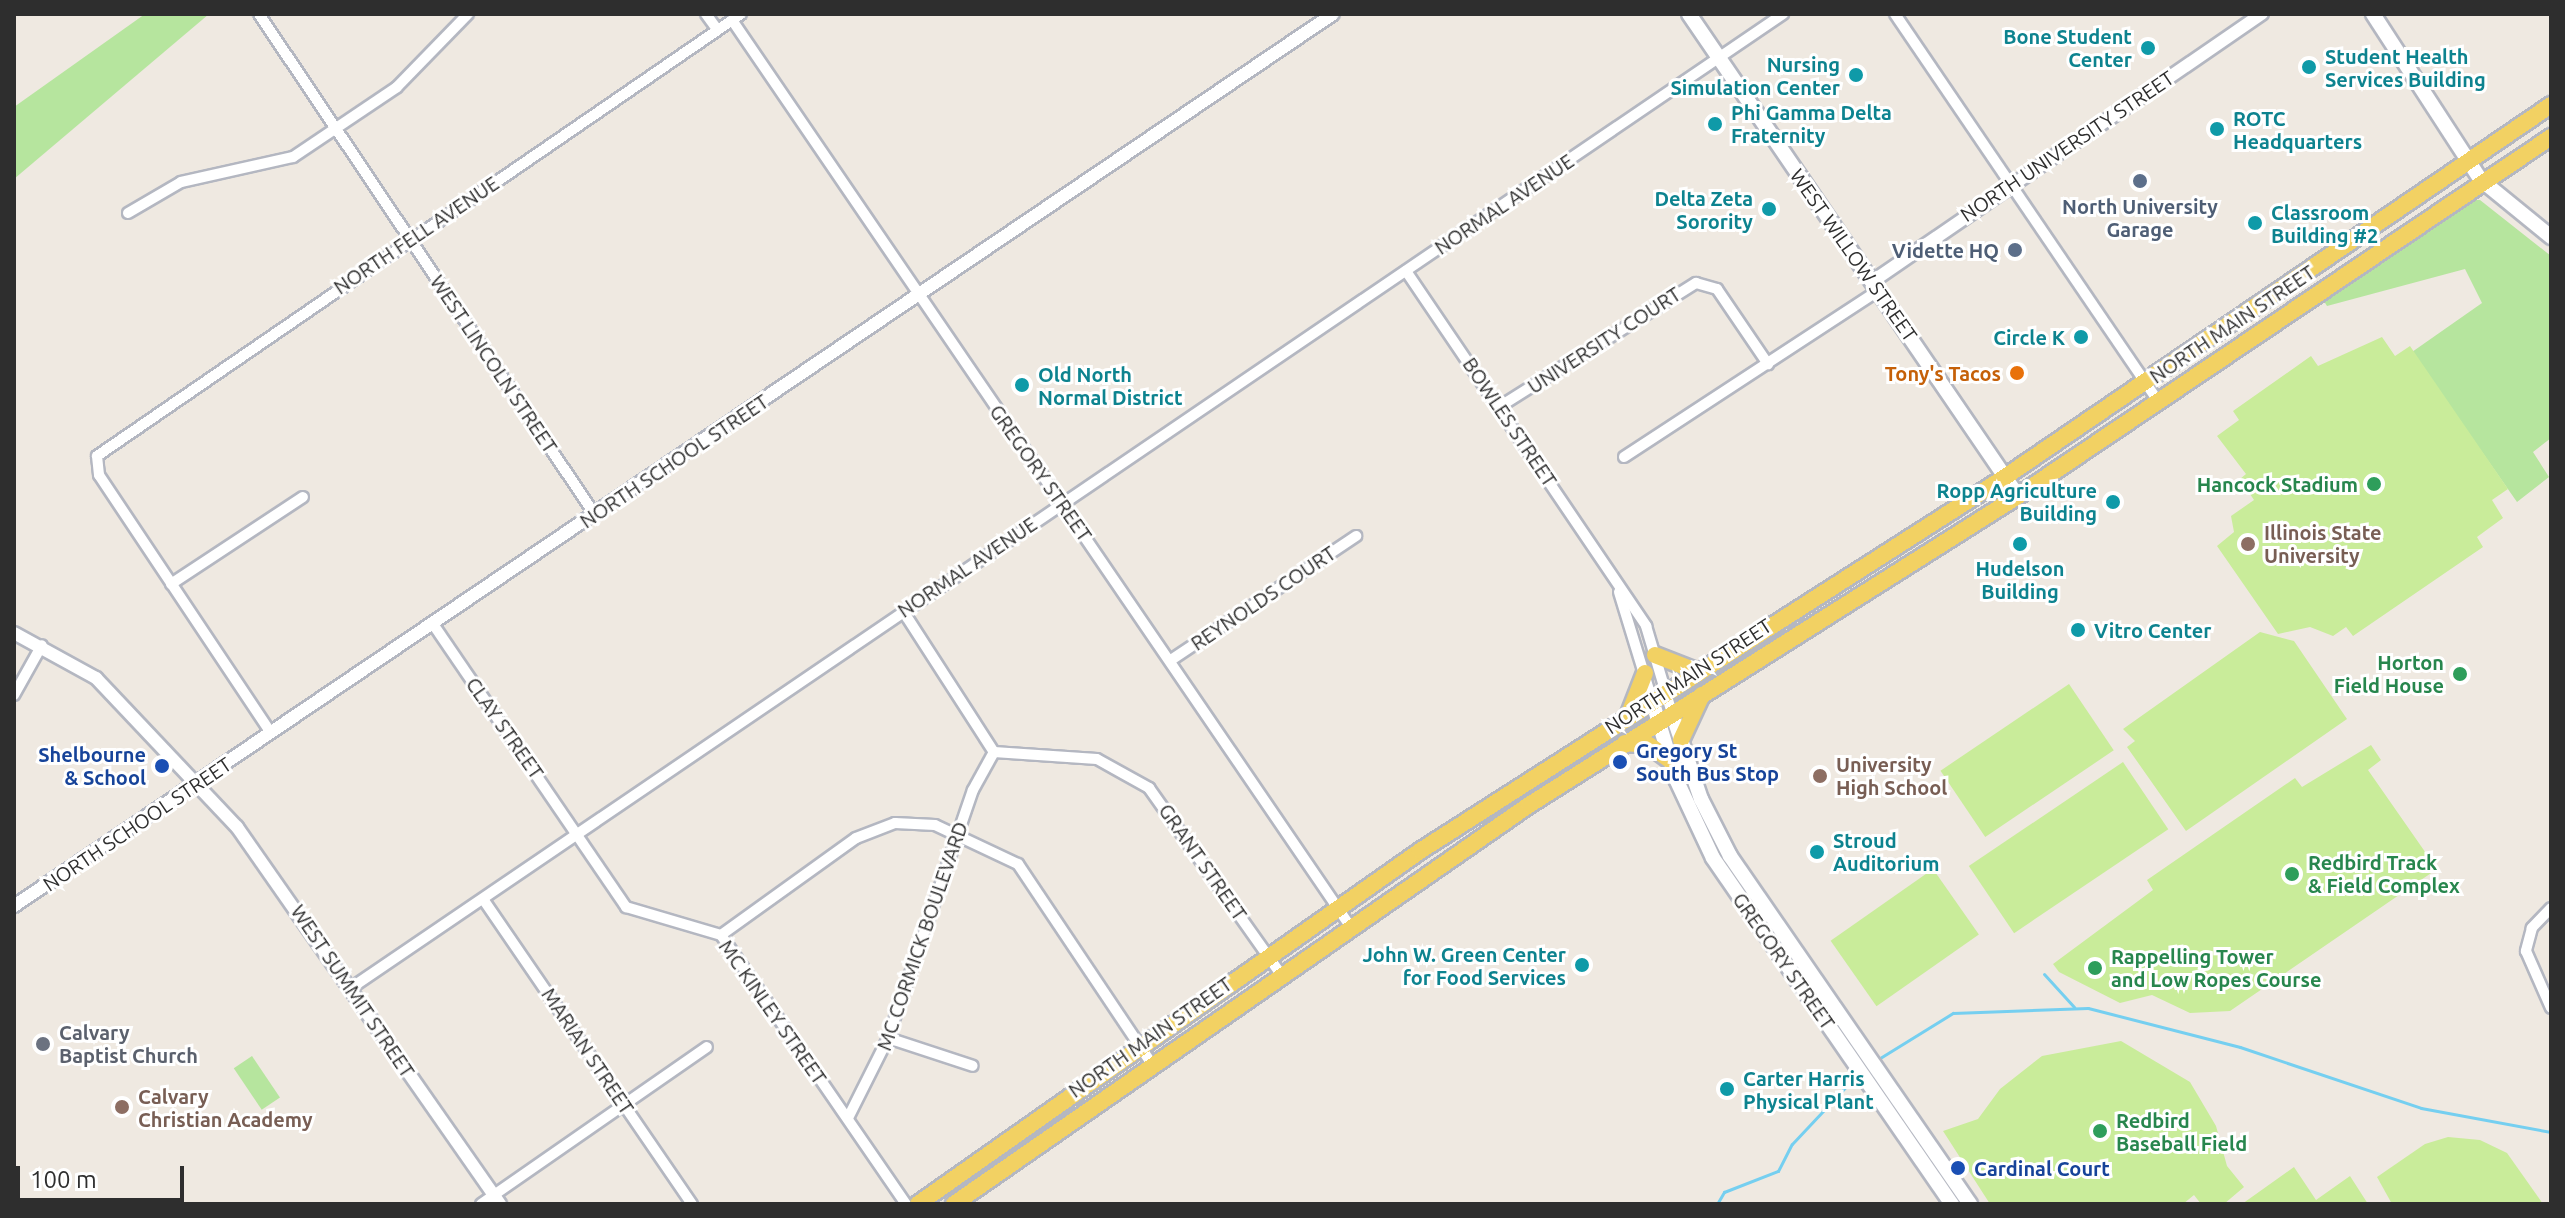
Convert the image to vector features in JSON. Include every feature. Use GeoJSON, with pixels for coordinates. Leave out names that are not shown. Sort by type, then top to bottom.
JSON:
{"type":"FeatureCollection","features":[{"type":"Feature","properties":{"kind":"main road","name":"WEST WILLOW STREET"},"geometry":{"type":"LineString","coordinates":[[1689,14],[2018,496]]}},
{"type":"Feature","properties":{"kind":"main road"},"geometry":{"type":"LineString","coordinates":[[2373,14],[2480,179],[2551,237]]}},
{"type":"Feature","properties":{"kind":"main road","name":"NORTH MAIN STREET"},"geometry":{"type":"LineString","coordinates":[[918,1204],[1142,1042],[1337,907],[1629,714],[2005,477],[2551,105]]}},
{"type":"Feature","properties":{"kind":"main road","name":"NORTH MAIN STREET"},"geometry":{"type":"LineString","coordinates":[[954,1204],[1150,1061],[1350,926],[1625,743],[2018,496],[2480,179],[2551,137]]}},
{"type":"Feature","properties":{"kind":"main road"},"geometry":{"type":"LineString","coordinates":[[1655,655],[1696,671]]}},
{"type":"Feature","properties":{"kind":"main road"},"geometry":{"type":"LineString","coordinates":[[1629,714],[1645,673]]}},
{"type":"Feature","properties":{"kind":"main road"},"geometry":{"type":"LineString","coordinates":[[1681,740],[1703,693]]}},
{"type":"Feature","properties":{"kind":"main road","name":"GREGORY STREET"},"geometry":{"type":"LineString","coordinates":[[1659,695],[1666,717],[1670,760],[1713,858],[1952,1204]]}},
{"type":"Feature","properties":{"kind":"main road","name":"GREGORY STREET"},"geometry":{"type":"LineString","coordinates":[[1666,717],[1681,740],[1730,856],[1970,1204]]}},
{"type":"Feature","properties":{"kind":"main road"},"geometry":{"type":"LineString","coordinates":[[1625,743],[1649,745],[1670,760]]}},
{"type":"Feature","properties":{"kind":"street","name":"WEST LINCOLN STREET"},"geometry":{"type":"LineString","coordinates":[[259,14],[595,515]]}},
{"type":"Feature","properties":{"kind":"street"},"geometry":{"type":"LineString","coordinates":[[128,213],[181,182],[280,164],[336,130],[423,65],[467,14]]}},
{"type":"Feature","properties":{"kind":"street"},"geometry":{"type":"LineString","coordinates":[[706,14],[717,29]]}},
{"type":"Feature","properties":{"kind":"street","name":"NORTH SCHOOL STREET"},"geometry":{"type":"LineString","coordinates":[[14,906],[1333,14]]}},
{"type":"Feature","properties":{"kind":"street","name":"NORMAL AVENUE"},"geometry":{"type":"LineString","coordinates":[[351,988],[1783,14]]}},
{"type":"Feature","properties":{"kind":"street"},"geometry":{"type":"LineString","coordinates":[[1895,14],[2158,401]]}},
{"type":"Feature","properties":{"kind":"street","name":"NORTH UNIVERSITY STREET"},"geometry":{"type":"LineString","coordinates":[[1624,457],[1768,364],[2012,184],[2262,14]]}},
{"type":"Feature","properties":{"kind":"street","name":"NORTH FELL AVENUE"},"geometry":{"type":"LineString","coordinates":[[171,584],[96,461],[410,238],[736,17]]}},
{"type":"Feature","properties":{"kind":"street","name":"GREGORY STREET"},"geometry":{"type":"LineString","coordinates":[[736,17],[920,295],[1350,926]]}},
{"type":"Feature","properties":{"kind":"street","name":"BOWLES STREET"},"geometry":{"type":"LineString","coordinates":[[1406,271],[1614,575],[1655,655],[1659,695]]}},
{"type":"Feature","properties":{"kind":"street","name":"UNIVERSITY COURT"},"geometry":{"type":"LineString","coordinates":[[1499,407],[1696,283],[1717,289],[1768,364]]}},
{"type":"Feature","properties":{"kind":"street"},"geometry":{"type":"LineString","coordinates":[[271,733],[171,584],[303,497]]}},
{"type":"Feature","properties":{"kind":"street","name":"REYNOLDS COURT"},"geometry":{"type":"LineString","coordinates":[[1171,660],[1356,536]]}},
{"type":"Feature","properties":{"kind":"street","name":"BOWLES STREET"},"geometry":{"type":"LineString","coordinates":[[1614,575],[1645,673],[1659,695]]}},
{"type":"Feature","properties":{"kind":"street"},"geometry":{"type":"LineString","coordinates":[[903,611],[994,752]]}},
{"type":"Feature","properties":{"kind":"street","name":"CLAY STREET"},"geometry":{"type":"LineString","coordinates":[[433,624],[577,833]]}},
{"type":"Feature","properties":{"kind":"street","name":"WEST SUMMIT STREET"},"geometry":{"type":"LineString","coordinates":[[14,633],[42,645],[106,688],[256,849],[497,1200]]}},
{"type":"Feature","properties":{"kind":"street"},"geometry":{"type":"LineString","coordinates":[[14,695],[42,645]]}},
{"type":"Feature","properties":{"kind":"street","name":"MC CORMICK BOULEVARD"},"geometry":{"type":"LineString","coordinates":[[848,1118],[888,1038],[958,834],[994,752]]}},
{"type":"Feature","properties":{"kind":"street","name":"GRANT STREET"},"geometry":{"type":"LineString","coordinates":[[994,752],[1097,759],[1149,788],[1280,973]]}},
{"type":"Feature","properties":{"kind":"street"},"geometry":{"type":"LineString","coordinates":[[721,935],[839,849],[879,828],[914,821],[958,834],[1018,864],[1142,1042],[1150,1061]]}},
{"type":"Feature","properties":{"kind":"street","name":"MC KINLEY STREET"},"geometry":{"type":"LineString","coordinates":[[577,833],[626,907],[643,918],[721,935],[906,1204]]}},
{"type":"Feature","properties":{"kind":"street","name":"MARIAN STREET"},"geometry":{"type":"LineString","coordinates":[[483,899],[692,1204]]}},
{"type":"Feature","properties":{"kind":"street"},"geometry":{"type":"LineString","coordinates":[[2551,908],[2532,928],[2526,951],[2551,1008]]}},
{"type":"Feature","properties":{"kind":"street"},"geometry":{"type":"LineString","coordinates":[[888,1038],[973,1066]]}},
{"type":"Feature","properties":{"kind":"street"},"geometry":{"type":"LineString","coordinates":[[481,1204],[497,1200],[707,1047]]}},
{"type":"Feature","properties":{"kind":"green space"},"geometry":{"type":"Polygon","coordinates":[[[145,14],[209,14],[14,179],[14,107],[145,14]]]}},
{"type":"Feature","properties":{"kind":"green space"},"geometry":{"type":"Polygon","coordinates":[[[2463,200],[2480,200],[2551,256],[2551,438],[2533,452],[2549,477],[2517,502],[2412,352],[2482,303],[2465,269],[2327,306],[2322,298],[2463,200]]]}},
{"type":"Feature","properties":{"kind":"green space","name":"Hancock Stadium"},"geometry":{"type":"Polygon","coordinates":[[[2382,337],[2395,356],[2410,346],[2508,489],[2492,500],[2503,518],[2477,537],[2483,547],[2353,636],[2346,627],[2333,636],[2310,627],[2278,634],[2217,546],[2234,532],[2231,516],[2254,500],[2240,479],[2246,474],[2217,436],[2239,420],[2233,411],[2311,356],[2318,366],[2382,337]]]}},
{"type":"Feature","properties":{"kind":"green space"},"geometry":{"type":"Polygon","coordinates":[[[2260,632],[2294,641],[2347,719],[2186,831],[2127,747],[2135,741],[2123,729],[2260,632]]]}},
{"type":"Feature","properties":{"kind":"green space"},"geometry":{"type":"Polygon","coordinates":[[[2069,684],[2114,750],[1985,837],[1940,771],[2069,684]]]}},
{"type":"Feature","properties":{"kind":"green space","name":"Redbird Track & Field Complex"},"geometry":{"type":"Polygon","coordinates":[[[2371,745],[2381,760],[2368,770],[2437,869],[2230,1011],[2190,1013],[2152,995],[2120,1003],[2059,972],[2053,964],[2153,890],[2147,880],[2295,778],[2302,787],[2371,745]]]}},
{"type":"Feature","properties":{"kind":"green space"},"geometry":{"type":"Polygon","coordinates":[[[2123,762],[2168,829],[2014,933],[1969,866],[2123,762]]]}},
{"type":"Feature","properties":{"kind":"green space"},"geometry":{"type":"Polygon","coordinates":[[[1933,869],[1979,935],[1876,1006],[1831,941],[1933,869]]]}},
{"type":"Feature","properties":{"kind":"green space","name":"Redbird Baseball Field"},"geometry":{"type":"Polygon","coordinates":[[[2121,1041],[2190,1082],[2216,1126],[2227,1166],[2244,1187],[2224,1204],[2201,1204],[2194,1195],[2183,1204],[1990,1204],[1943,1131],[1978,1119],[2000,1089],[2042,1056],[2121,1041]]]}},
{"type":"Feature","properties":{"kind":"green space"},"geometry":{"type":"Polygon","coordinates":[[[252,1056],[280,1097],[262,1110],[234,1068],[252,1056]]]}},
{"type":"Feature","properties":{"kind":"green space"},"geometry":{"type":"Polygon","coordinates":[[[2448,1137],[2480,1140],[2507,1153],[2543,1204],[2392,1204],[2377,1177],[2425,1144],[2448,1137]]]}},
{"type":"Feature","properties":{"kind":"green space"},"geometry":{"type":"Polygon","coordinates":[[[2294,1167],[2316,1200],[2350,1176],[2368,1204],[2242,1204],[2294,1167]]]}},
{"type":"Feature","properties":{"kind":"waterway"},"geometry":{"type":"LineString","coordinates":[[2044,974],[2074,1007]]}},
{"type":"Feature","properties":{"kind":"waterway"},"geometry":{"type":"LineString","coordinates":[[1880,1058],[1953,1013],[2088,1008],[2240,1047],[2421,1108],[2551,1132]]}},
{"type":"Feature","properties":{"kind":"waterway"},"geometry":{"type":"LineString","coordinates":[[1717,1204],[1724,1192],[1778,1171],[1792,1144],[1855,1077]]}},
{"type":"Feature","properties":{"kind":"place","name":"Bone Student Center"},"geometry":{"type":"Point","coordinates":[2148,48]}},
{"type":"Feature","properties":{"kind":"place","name":"Student Health Services Building"},"geometry":{"type":"Point","coordinates":[2309,67]}},
{"type":"Feature","properties":{"kind":"place","name":"Nursing Simulation Center"},"geometry":{"type":"Point","coordinates":[1856,75]}},
{"type":"Feature","properties":{"kind":"place","name":"Phi Gamma Delta Fraternity"},"geometry":{"type":"Point","coordinates":[1715,124]}},
{"type":"Feature","properties":{"kind":"place","name":"ROTC Headquarters"},"geometry":{"type":"Point","coordinates":[2217,129]}},
{"type":"Feature","properties":{"kind":"place","name":"North University Garage"},"geometry":{"type":"Point","coordinates":[2140,181]}},
{"type":"Feature","properties":{"kind":"place","name":"Delta Zeta Sorority"},"geometry":{"type":"Point","coordinates":[1769,209]}},
{"type":"Feature","properties":{"kind":"place","name":"Classroom Building #2"},"geometry":{"type":"Point","coordinates":[2255,223]}},
{"type":"Feature","properties":{"kind":"place","name":"Vidette HQ"},"geometry":{"type":"Point","coordinates":[2015,250]}},
{"type":"Feature","properties":{"kind":"place","name":"Circle K"},"geometry":{"type":"Point","coordinates":[2081,337]}},
{"type":"Feature","properties":{"kind":"place","name":"Tony's Tacos"},"geometry":{"type":"Point","coordinates":[2017,373]}},
{"type":"Feature","properties":{"kind":"place","name":"Old North Normal District"},"geometry":{"type":"Point","coordinates":[1022,385]}},
{"type":"Feature","properties":{"kind":"place","name":"Hancock Stadium"},"geometry":{"type":"Point","coordinates":[2374,484]}},
{"type":"Feature","properties":{"kind":"place","name":"Ropp Agriculture Building"},"geometry":{"type":"Point","coordinates":[2113,502]}},
{"type":"Feature","properties":{"kind":"place","name":"Hudelson Building"},"geometry":{"type":"Point","coordinates":[2020,544]}},
{"type":"Feature","properties":{"kind":"place","name":"Illinois State University"},"geometry":{"type":"Point","coordinates":[2248,544]}},
{"type":"Feature","properties":{"kind":"place","name":"Vitro Center"},"geometry":{"type":"Point","coordinates":[2078,630]}},
{"type":"Feature","properties":{"kind":"place","name":"Horton Field House"},"geometry":{"type":"Point","coordinates":[2460,674]}},
{"type":"Feature","properties":{"kind":"place","name":"Gregory St South Bus Stop"},"geometry":{"type":"Point","coordinates":[1620,762]}},
{"type":"Feature","properties":{"kind":"place","name":"Shelbourne & School"},"geometry":{"type":"Point","coordinates":[162,766]}},
{"type":"Feature","properties":{"kind":"place","name":"University High School"},"geometry":{"type":"Point","coordinates":[1820,776]}},
{"type":"Feature","properties":{"kind":"place","name":"Stroud Auditorium"},"geometry":{"type":"Point","coordinates":[1817,852]}},
{"type":"Feature","properties":{"kind":"place","name":"Redbird Track & Field Complex"},"geometry":{"type":"Point","coordinates":[2292,874]}},
{"type":"Feature","properties":{"kind":"place","name":"John W. Green Center for Food Services"},"geometry":{"type":"Point","coordinates":[1582,965]}},
{"type":"Feature","properties":{"kind":"place","name":"Rappelling Tower and Low Ropes Course"},"geometry":{"type":"Point","coordinates":[2095,968]}},
{"type":"Feature","properties":{"kind":"place","name":"Calvary Baptist Church"},"geometry":{"type":"Point","coordinates":[43,1044]}},
{"type":"Feature","properties":{"kind":"place","name":"Carter Harris Physical Plant"},"geometry":{"type":"Point","coordinates":[1727,1089]}},
{"type":"Feature","properties":{"kind":"place","name":"Calvary Christian Academy"},"geometry":{"type":"Point","coordinates":[122,1107]}},
{"type":"Feature","properties":{"kind":"place","name":"Redbird Baseball Field"},"geometry":{"type":"Point","coordinates":[2100,1131]}},
{"type":"Feature","properties":{"kind":"place","name":"Cardinal Court"},"geometry":{"type":"Point","coordinates":[1958,1168]}}]}
